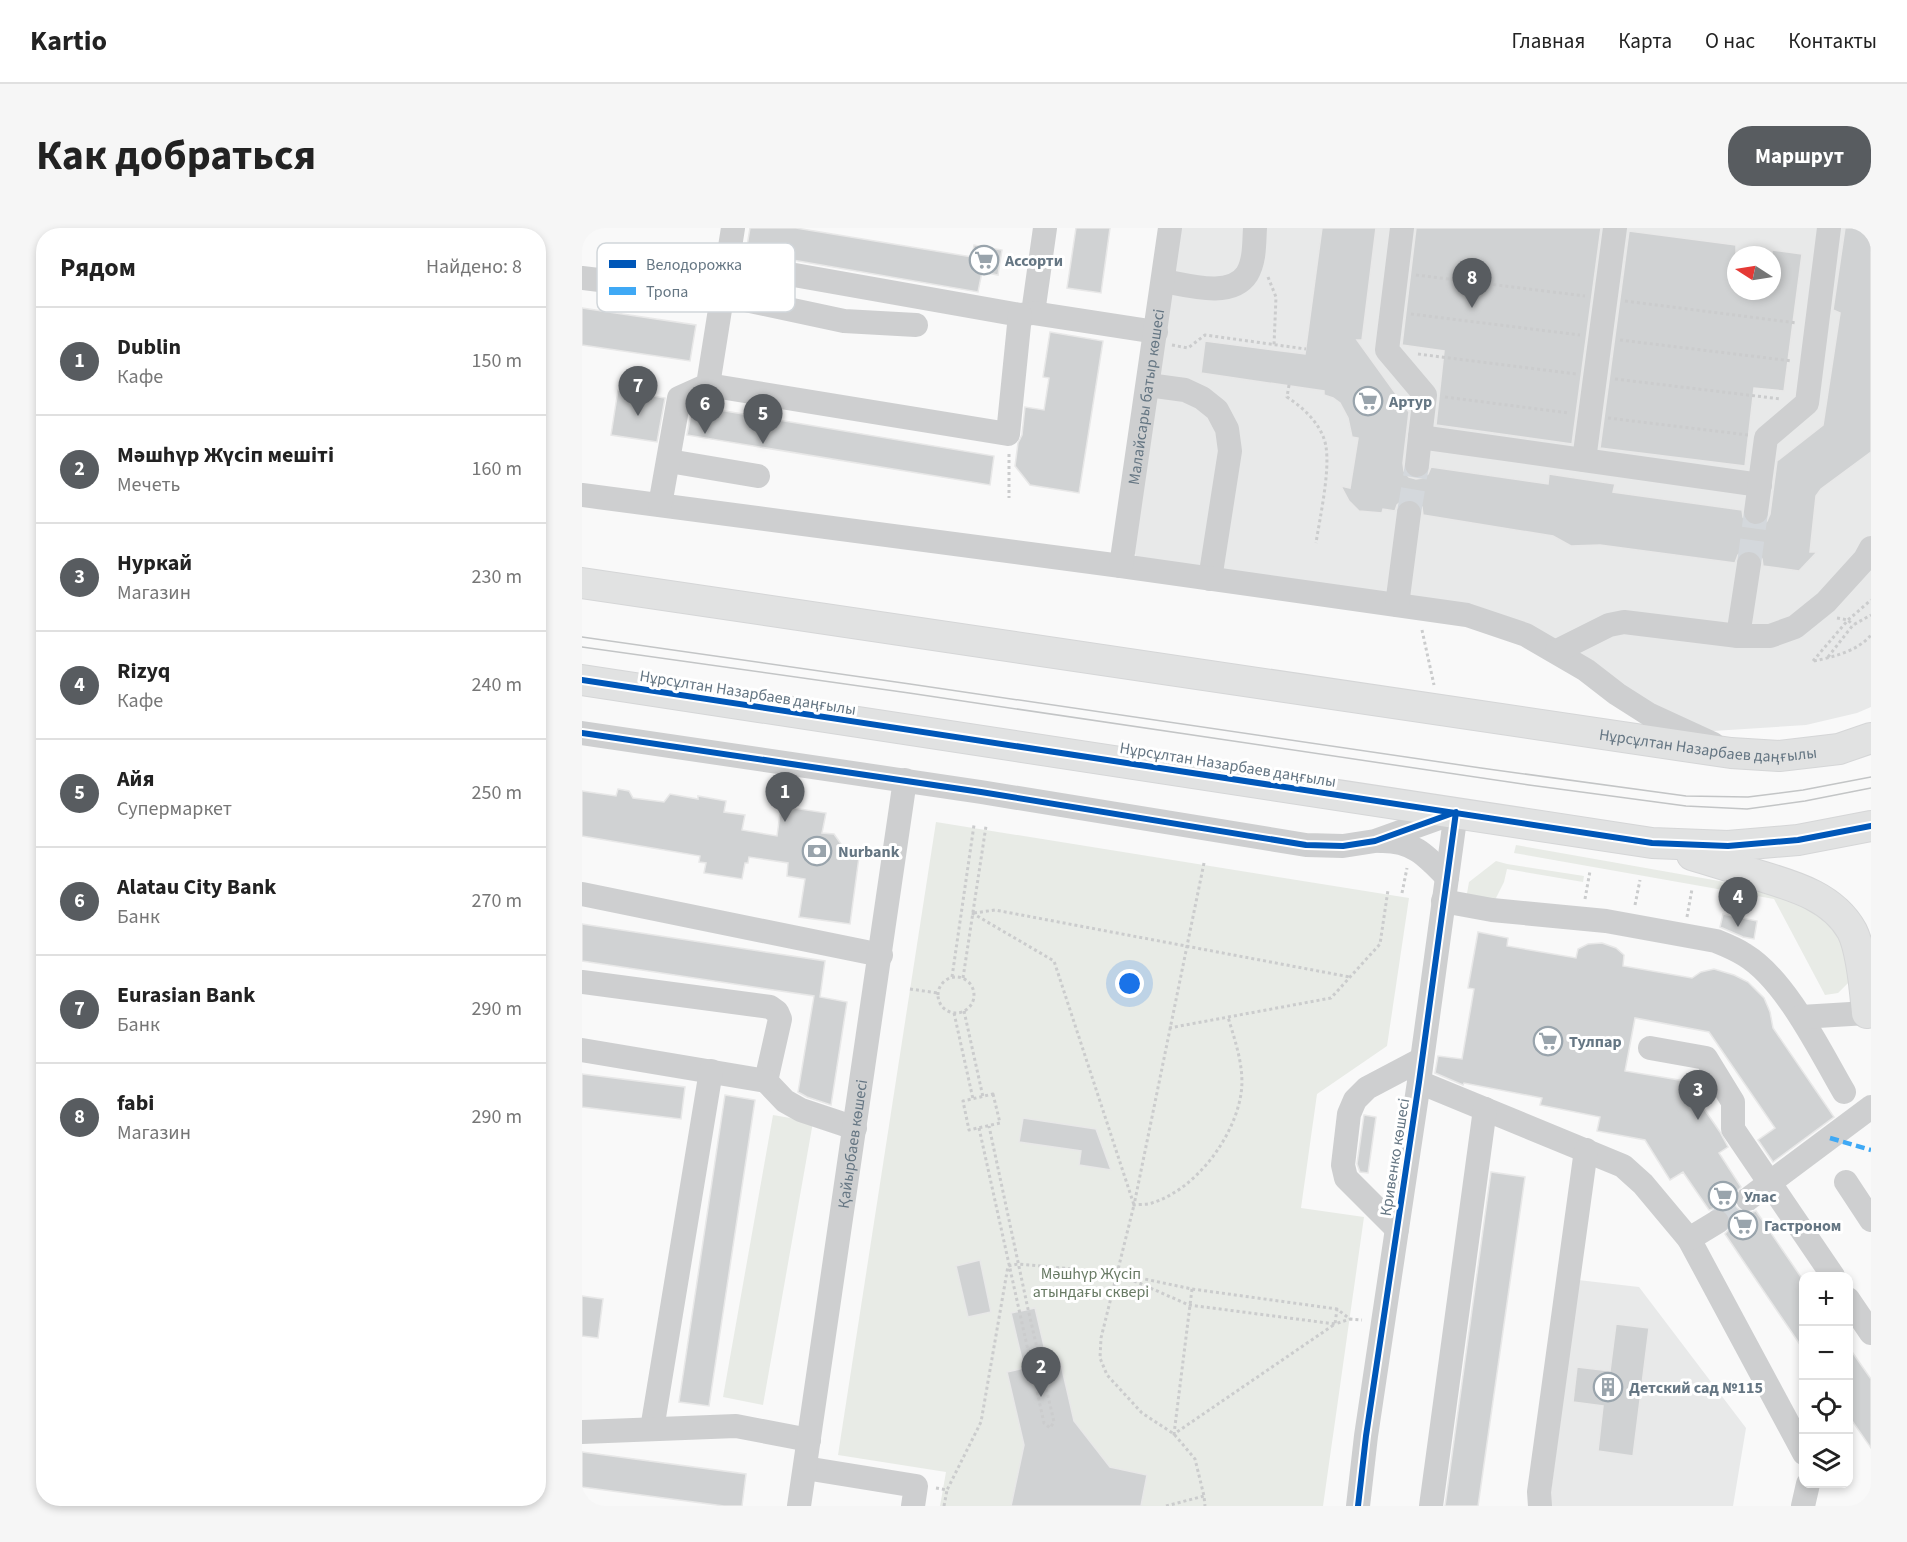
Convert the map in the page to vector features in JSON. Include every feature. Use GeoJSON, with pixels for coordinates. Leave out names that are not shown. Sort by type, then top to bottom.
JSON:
{"type":"FeatureCollection","features":[{"type":"Feature","properties":{"kind":"main road","name":"Нұрсұлтан Назарбаев даңғылы"},"geometry":{"type":"LineString","coordinates":[[582,583],[1731,753],[1779,756],[1839,749],[1871,738]]}},
{"type":"Feature","properties":{"kind":"main road","name":"Нұрсұлтан Назарбаев даңғылы"},"geometry":{"type":"LineString","coordinates":[[582,680],[1652,843],[1728,846],[1798,840],[1871,826]]}},
{"type":"Feature","properties":{"kind":"main road"},"geometry":{"type":"LineString","coordinates":[[1652,843],[1801,888],[1841,915],[1852,933],[1863,973],[1870,1018]]}},
{"type":"Feature","properties":{"kind":"main road"},"geometry":{"type":"LineString","coordinates":[[1870,1018],[1871,972]]}},
{"type":"Feature","properties":{"kind":"street"},"geometry":{"type":"LineString","coordinates":[[730,243],[733,228]]}},
{"type":"Feature","properties":{"kind":"street"},"geometry":{"type":"LineString","coordinates":[[660,505],[679,398],[708,385],[1008,434],[1026,314],[1045,228]]}},
{"type":"Feature","properties":{"kind":"street","name":"Малайсары батыр көшесі"},"geometry":{"type":"LineString","coordinates":[[1121,566],[1170,228]]}},
{"type":"Feature","properties":{"kind":"street"},"geometry":{"type":"LineString","coordinates":[[1163,281],[1216,289],[1227,288],[1239,282],[1247,274],[1253,257],[1255,228]]}},
{"type":"Feature","properties":{"kind":"street"},"geometry":{"type":"LineString","coordinates":[[1402,228],[1387,350],[1425,395],[1417,465]]}},
{"type":"Feature","properties":{"kind":"street"},"geometry":{"type":"LineString","coordinates":[[1584,460],[1615,228]]}},
{"type":"Feature","properties":{"kind":"street"},"geometry":{"type":"LineString","coordinates":[[1756,512],[1766,438],[1807,403],[1829,228]]}},
{"type":"Feature","properties":{"kind":"street"},"geometry":{"type":"LineString","coordinates":[[795,275],[1155,337]]}},
{"type":"Feature","properties":{"kind":"street"},"geometry":{"type":"LineString","coordinates":[[582,278],[597,280]]}},
{"type":"Feature","properties":{"kind":"street"},"geometry":{"type":"LineString","coordinates":[[795,311],[844,321],[916,325]]}},
{"type":"Feature","properties":{"kind":"street"},"geometry":{"type":"LineString","coordinates":[[708,385],[719,312]]}},
{"type":"Feature","properties":{"kind":"street"},"geometry":{"type":"LineString","coordinates":[[1148,385],[1185,390],[1202,398],[1217,410],[1227,429],[1230,451],[1210,579]]}},
{"type":"Feature","properties":{"kind":"street"},"geometry":{"type":"LineString","coordinates":[[1420,437],[1760,485]]}},
{"type":"Feature","properties":{"kind":"street"},"geometry":{"type":"LineString","coordinates":[[669,460],[758,476]]}},
{"type":"Feature","properties":{"kind":"street"},"geometry":{"type":"LineString","coordinates":[[582,495],[1121,566],[1467,615],[1526,635],[1557,651],[1650,715],[1731,753]]}},
{"type":"Feature","properties":{"kind":"street"},"geometry":{"type":"LineString","coordinates":[[1407,607],[1409,513]]}},
{"type":"Feature","properties":{"kind":"street"},"geometry":{"type":"LineString","coordinates":[[1557,651],[1609,625],[1624,622],[1738,636],[1770,636],[1795,627],[1826,602],[1865,559],[1871,548]]}},
{"type":"Feature","properties":{"kind":"street"},"geometry":{"type":"LineString","coordinates":[[1738,636],[1749,564]]}},
{"type":"Feature","properties":{"kind":"street"},"geometry":{"type":"LineString","coordinates":[[582,733],[905,780],[1306,845],[1343,846],[1390,840],[1419,850],[1447,877]]}},
{"type":"Feature","properties":{"kind":"street","name":"Қайырбаев көшесі"},"geometry":{"type":"LineString","coordinates":[[799,1506],[905,780]]}},
{"type":"Feature","properties":{"kind":"street"},"geometry":{"type":"LineString","coordinates":[[1375,841],[1456,812]]}},
{"type":"Feature","properties":{"kind":"street","name":"Кривенко көшесі"},"geometry":{"type":"LineString","coordinates":[[1358,1506],[1456,812]]}},
{"type":"Feature","properties":{"kind":"street"},"geometry":{"type":"LineString","coordinates":[[582,894],[881,955]]}},
{"type":"Feature","properties":{"kind":"street"},"geometry":{"type":"LineString","coordinates":[[1443,902],[1492,910],[1631,925],[1716,942],[1746,955],[1774,982],[1801,1017],[1844,1092]]}},
{"type":"Feature","properties":{"kind":"street"},"geometry":{"type":"LineString","coordinates":[[582,982],[770,1007],[777,1012],[780,1019],[766,1081]]}},
{"type":"Feature","properties":{"kind":"street"},"geometry":{"type":"LineString","coordinates":[[1801,1017],[1870,1018]]}},
{"type":"Feature","properties":{"kind":"street"},"geometry":{"type":"LineString","coordinates":[[1650,1048],[1706,1058],[1733,1102],[1733,1129],[1830,1272]]}},
{"type":"Feature","properties":{"kind":"street"},"geometry":{"type":"LineString","coordinates":[[582,1050],[766,1081],[785,1101],[801,1110],[855,1128]]}},
{"type":"Feature","properties":{"kind":"street"},"geometry":{"type":"LineString","coordinates":[[652,1429],[711,1071]]}},
{"type":"Feature","properties":{"kind":"street"},"geometry":{"type":"LineString","coordinates":[[1397,1229],[1346,1178],[1343,1165],[1349,1114],[1355,1100],[1367,1088],[1421,1071],[1485,1109],[1623,1166],[1643,1184],[1689,1239],[1799,1445]]}},
{"type":"Feature","properties":{"kind":"street"},"geometry":{"type":"LineString","coordinates":[[1748,1199],[1871,1107]]}},
{"type":"Feature","properties":{"kind":"street"},"geometry":{"type":"LineString","coordinates":[[1431,1506],[1485,1109]]}},
{"type":"Feature","properties":{"kind":"street"},"geometry":{"type":"LineString","coordinates":[[1540,1506],[1539,1492],[1586,1150]]}},
{"type":"Feature","properties":{"kind":"street"},"geometry":{"type":"LineString","coordinates":[[1846,1182],[1871,1220]]}},
{"type":"Feature","properties":{"kind":"street"},"geometry":{"type":"LineString","coordinates":[[1689,1239],[1717,1222]]}},
{"type":"Feature","properties":{"kind":"street"},"geometry":{"type":"LineString","coordinates":[[1853,1306],[1871,1333]]}},
{"type":"Feature","properties":{"kind":"street"},"geometry":{"type":"LineString","coordinates":[[582,1432],[736,1426],[809,1440]]}},
{"type":"Feature","properties":{"kind":"street"},"geometry":{"type":"LineString","coordinates":[[805,1468],[915,1496]]}},
{"type":"Feature","properties":{"kind":"street"},"geometry":{"type":"LineString","coordinates":[[1803,1506],[1807,1488]]}},
{"type":"Feature","properties":{"kind":"path"},"geometry":{"type":"LineString","coordinates":[[1253,257],[1269,279],[1276,297],[1277,319],[1274,345]]}},
{"type":"Feature","properties":{"kind":"path"},"geometry":{"type":"LineString","coordinates":[[1155,337],[1188,348],[1205,335],[1306,349]]}},
{"type":"Feature","properties":{"kind":"path"},"geometry":{"type":"LineString","coordinates":[[1293,353],[1294,347]]}},
{"type":"Feature","properties":{"kind":"path"},"geometry":{"type":"LineString","coordinates":[[1289,385],[1287,397],[1304,408],[1315,422],[1326,444],[1327,464],[1316,543]]}},
{"type":"Feature","properties":{"kind":"path"},"geometry":{"type":"LineString","coordinates":[[1008,434],[1009,498]]}},
{"type":"Feature","properties":{"kind":"path"},"geometry":{"type":"LineString","coordinates":[[1871,600],[1848,620],[1813,661],[1836,656],[1869,640],[1871,634]]}},
{"type":"Feature","properties":{"kind":"path"},"geometry":{"type":"LineString","coordinates":[[1407,607],[1440,710]]}},
{"type":"Feature","properties":{"kind":"path"},"geometry":{"type":"LineString","coordinates":[[1827,658],[1853,625],[1871,615]]}},
{"type":"Feature","properties":{"kind":"path"},"geometry":{"type":"LineString","coordinates":[[1848,620],[1853,625]]}},
{"type":"Feature","properties":{"kind":"path"},"geometry":{"type":"LineString","coordinates":[[952,977],[974,825]]}},
{"type":"Feature","properties":{"kind":"path"},"geometry":{"type":"LineString","coordinates":[[963,978],[986,826]]}},
{"type":"Feature","properties":{"kind":"path"},"geometry":{"type":"LineString","coordinates":[[1204,863],[1134,1205],[1101,1338],[1100,1358],[1107,1375],[1142,1413],[1174,1434],[1195,1459],[1204,1496],[1204,1506]]}},
{"type":"Feature","properties":{"kind":"path"},"geometry":{"type":"LineString","coordinates":[[1581,918],[1590,871]]}},
{"type":"Feature","properties":{"kind":"path"},"geometry":{"type":"LineString","coordinates":[[1631,925],[1640,880]]}},
{"type":"Feature","properties":{"kind":"path"},"geometry":{"type":"LineString","coordinates":[[1683,935],[1692,889]]}},
{"type":"Feature","properties":{"kind":"path"},"geometry":{"type":"LineString","coordinates":[[1169,1028],[1331,998],[1380,944],[1388,890]]}},
{"type":"Feature","properties":{"kind":"path"},"geometry":{"type":"LineString","coordinates":[[972,913],[995,910],[1350,978]]}},
{"type":"Feature","properties":{"kind":"path"},"geometry":{"type":"LineString","coordinates":[[972,913],[1054,961],[1134,1205]]}},
{"type":"Feature","properties":{"kind":"path"},"geometry":{"type":"LineString","coordinates":[[952,977],[963,978],[972,986],[974,997],[972,1003],[964,1011],[954,1013],[941,1004],[938,993],[943,983],[952,977]]}},
{"type":"Feature","properties":{"kind":"path"},"geometry":{"type":"LineString","coordinates":[[910,989],[938,993]]}},
{"type":"Feature","properties":{"kind":"path"},"geometry":{"type":"LineString","coordinates":[[964,1011],[983,1097]]}},
{"type":"Feature","properties":{"kind":"path"},"geometry":{"type":"LineString","coordinates":[[954,1013],[973,1099]]}},
{"type":"Feature","properties":{"kind":"path"},"geometry":{"type":"LineString","coordinates":[[1134,1205],[1151,1204],[1178,1191],[1210,1162],[1234,1123],[1241,1082],[1239,1054],[1228,1017]]}},
{"type":"Feature","properties":{"kind":"path"},"geometry":{"type":"LineString","coordinates":[[993,1094],[1000,1123],[969,1130],[963,1101],[973,1099],[993,1094]]}},
{"type":"Feature","properties":{"kind":"path"},"geometry":{"type":"LineString","coordinates":[[979,1128],[1044,1424],[1050,1428],[1054,1422],[989,1126]]}},
{"type":"Feature","properties":{"kind":"path"},"geometry":{"type":"LineString","coordinates":[[1008,1266],[1018,1264],[1116,1273],[1192,1289],[1336,1309],[1350,1318],[1335,1324],[1174,1434]]}},
{"type":"Feature","properties":{"kind":"path"},"geometry":{"type":"LineString","coordinates":[[944,1506],[946,1490],[981,1422],[1008,1266]]}},
{"type":"Feature","properties":{"kind":"path"},"geometry":{"type":"LineString","coordinates":[[1116,1273],[1189,1305],[1335,1324]]}},
{"type":"Feature","properties":{"kind":"path"},"geometry":{"type":"LineString","coordinates":[[1174,1434],[1192,1289]]}},
{"type":"Feature","properties":{"kind":"path"},"geometry":{"type":"LineString","coordinates":[[1335,1324],[1336,1309]]}},
{"type":"Feature","properties":{"kind":"path"},"geometry":{"type":"LineString","coordinates":[[915,1496],[946,1490]]}},
{"type":"Feature","properties":{"kind":"path"},"geometry":{"type":"LineString","coordinates":[[1166,1506],[1204,1496]]}},
{"type":"Feature","properties":{"kind":"shaded area"},"geometry":{"type":"Polygon","coordinates":[[[1179,228],[1871,228],[1871,707],[1857,713],[1806,725],[1713,731],[1692,728],[1532,629],[1137,558],[1134,552],[1179,228]]]}},
{"type":"Feature","properties":{"kind":"shaded area"},"geometry":{"type":"Polygon","coordinates":[[[1578,1280],[1639,1287],[1746,1428],[1733,1506],[1549,1506],[1578,1280]]]}},
{"type":"Feature","properties":{"kind":"green space","name":"Мәшһүр Жүсіп атындағы сквері"},"geometry":{"type":"Polygon","coordinates":[[[936,822],[1409,898],[1387,1046],[1317,1094],[1301,1208],[1364,1217],[1323,1506],[940,1506],[946,1472],[838,1455],[936,822]]]}},
{"type":"Feature","properties":{"kind":"green space"},"geometry":{"type":"Polygon","coordinates":[[[1516,845],[1792,894],[1815,905],[1847,945],[1849,982],[1838,993],[1825,995],[1774,899],[1514,853],[1516,845]]]}},
{"type":"Feature","properties":{"kind":"green space"},"geometry":{"type":"Polygon","coordinates":[[[1496,861],[1584,876],[1583,882],[1507,869],[1504,882],[1495,900],[1466,899],[1469,882],[1496,861]]]}},
{"type":"Feature","properties":{"kind":"green space"},"geometry":{"type":"Polygon","coordinates":[[[773,1115],[813,1122],[763,1405],[723,1397],[773,1115]]]}},
{"type":"Feature","properties":{"kind":"building"},"geometry":{"type":"Polygon","coordinates":[[[750,228],[796,228],[972,257],[974,245],[1002,250],[998,275],[982,272],[978,292],[795,260],[795,243],[748,243],[750,228]]]}},
{"type":"Feature","properties":{"kind":"building"},"geometry":{"type":"Polygon","coordinates":[[[1076,228],[1110,228],[1101,293],[1067,288],[1076,228]]]}},
{"type":"Feature","properties":{"kind":"building","name":"Артур"},"geometry":{"type":"Polygon","coordinates":[[[1322,228],[1376,228],[1362,340],[1357,340],[1409,412],[1403,463],[1404,471],[1409,477],[1422,478],[1428,474],[1431,467],[1548,484],[1549,474],[1615,484],[1613,492],[1742,510],[1747,523],[1755,526],[1767,521],[1770,514],[1777,461],[1823,425],[1840,313],[1833,310],[1845,228],[1871,228],[1871,452],[1821,489],[1816,496],[1810,552],[1817,552],[1799,571],[1763,566],[1758,553],[1751,550],[1743,551],[1738,555],[1735,563],[1600,545],[1571,546],[1553,536],[1423,515],[1422,507],[1417,501],[1411,499],[1403,500],[1397,505],[1395,511],[1383,509],[1382,513],[1359,511],[1349,501],[1341,486],[1350,488],[1358,438],[1352,437],[1348,418],[1340,403],[1324,395],[1324,391],[1201,373],[1205,341],[1305,354],[1322,228]]]}},
{"type":"Feature","properties":{"kind":"building"},"geometry":{"type":"Polygon","coordinates":[[[1416,228],[1601,228],[1572,444],[1436,425],[1444,351],[1402,345],[1416,228]]]}},
{"type":"Feature","properties":{"kind":"building"},"geometry":{"type":"Polygon","coordinates":[[[1629,231],[1736,245],[1727,246],[1727,300],[1781,300],[1781,251],[1802,254],[1784,391],[1754,388],[1745,466],[1600,448],[1629,231]]]}},
{"type":"Feature","properties":{"kind":"building"},"geometry":{"type":"Polygon","coordinates":[[[582,308],[696,325],[690,361],[582,345],[582,308]]]}},
{"type":"Feature","properties":{"kind":"building"},"geometry":{"type":"Polygon","coordinates":[[[1050,332],[1103,341],[1079,493],[1030,485],[1015,466],[1025,407],[1044,410],[1049,378],[1043,377],[1050,332]]]}},
{"type":"Feature","properties":{"kind":"building"},"geometry":{"type":"Polygon","coordinates":[[[618,390],[665,398],[657,442],[611,435],[618,390]]]}},
{"type":"Feature","properties":{"kind":"building"},"geometry":{"type":"Polygon","coordinates":[[[695,406],[994,456],[990,485],[687,435],[692,408],[695,406]]]}},
{"type":"Feature","properties":{"kind":"building"},"geometry":{"type":"Polygon","coordinates":[[[618,789],[629,791],[633,798],[664,802],[670,794],[726,801],[724,812],[745,815],[742,830],[777,836],[781,806],[826,813],[822,833],[834,834],[841,844],[839,854],[859,857],[850,924],[799,917],[805,879],[787,876],[788,863],[749,857],[748,863],[745,863],[742,879],[704,873],[706,863],[699,862],[700,856],[582,836],[582,791],[616,796],[618,789]]]}},
{"type":"Feature","properties":{"kind":"building"},"geometry":{"type":"Polygon","coordinates":[[[1723,914],[1757,921],[1754,939],[1720,927],[1723,914]]]}},
{"type":"Feature","properties":{"kind":"building"},"geometry":{"type":"Polygon","coordinates":[[[582,924],[825,961],[820,997],[847,1002],[831,1105],[798,1092],[814,996],[582,961],[582,924]]]}},
{"type":"Feature","properties":{"kind":"building"},"geometry":{"type":"Polygon","coordinates":[[[1478,932],[1508,938],[1507,946],[1576,958],[1578,949],[1588,944],[1602,943],[1616,948],[1624,955],[1623,966],[1692,978],[1701,972],[1714,969],[1748,982],[1764,998],[1773,1028],[1834,1117],[1773,1162],[1758,1140],[1775,1128],[1709,1032],[1635,1018],[1625,1071],[1685,1081],[1720,1132],[1728,1147],[1719,1153],[1741,1187],[1735,1194],[1736,1207],[1743,1212],[1756,1211],[1799,1274],[1799,1343],[1725,1234],[1730,1228],[1729,1214],[1723,1209],[1709,1210],[1683,1172],[1670,1180],[1645,1140],[1597,1131],[1600,1117],[1540,1105],[1542,1098],[1464,1083],[1463,1085],[1435,1073],[1438,1056],[1462,1059],[1474,989],[1468,988],[1478,932]]]}},
{"type":"Feature","properties":{"kind":"building"},"geometry":{"type":"Polygon","coordinates":[[[582,1074],[685,1087],[681,1119],[582,1107],[582,1074]]]}},
{"type":"Feature","properties":{"kind":"building"},"geometry":{"type":"Polygon","coordinates":[[[725,1095],[755,1100],[709,1406],[679,1402],[725,1095]]]}},
{"type":"Feature","properties":{"kind":"building"},"geometry":{"type":"Polygon","coordinates":[[[1364,1115],[1376,1117],[1368,1173],[1360,1172],[1357,1164],[1364,1115]]]}},
{"type":"Feature","properties":{"kind":"building"},"geometry":{"type":"Polygon","coordinates":[[[1023,1118],[1096,1129],[1111,1170],[1079,1165],[1081,1151],[1019,1142],[1023,1118]]]}},
{"type":"Feature","properties":{"kind":"building"},"geometry":{"type":"Polygon","coordinates":[[[1491,1172],[1525,1177],[1478,1506],[1445,1506],[1491,1172]]]}},
{"type":"Feature","properties":{"kind":"building"},"geometry":{"type":"Polygon","coordinates":[[[980,1260],[991,1312],[968,1317],[956,1266],[980,1260]]]}},
{"type":"Feature","properties":{"kind":"building"},"geometry":{"type":"Polygon","coordinates":[[[582,1296],[603,1299],[598,1338],[582,1336],[582,1296]]]}},
{"type":"Feature","properties":{"kind":"building"},"geometry":{"type":"Polygon","coordinates":[[[1035,1308],[1048,1363],[1060,1360],[1074,1421],[1110,1467],[1147,1475],[1141,1506],[1011,1506],[1024,1445],[1007,1372],[1024,1368],[1011,1313],[1035,1308]]]}},
{"type":"Feature","properties":{"kind":"building","name":"Детский сад №115"},"geometry":{"type":"Polygon","coordinates":[[[1616,1324],[1649,1328],[1633,1456],[1598,1451],[1603,1406],[1573,1402],[1577,1367],[1610,1371],[1616,1324]]]}},
{"type":"Feature","properties":{"kind":"building"},"geometry":{"type":"Polygon","coordinates":[[[1853,1353],[1871,1379],[1871,1448],[1853,1422],[1853,1353]]]}},
{"type":"Feature","properties":{"kind":"building"},"geometry":{"type":"Polygon","coordinates":[[[582,1452],[746,1474],[742,1506],[724,1506],[582,1487],[582,1452]]]}},
{"type":"Feature","properties":{"kind":"tunnel"},"geometry":{"type":"LineString","coordinates":[[1409,513],[1417,465]]}},
{"type":"Feature","properties":{"kind":"tunnel"},"geometry":{"type":"LineString","coordinates":[[1749,564],[1756,512]]}},
{"type":"Feature","properties":{"kind":"tunnel"},"geometry":{"type":"LineString","coordinates":[[1717,1222],[1748,1199]]}},
{"type":"Feature","properties":{"kind":"tram line"},"geometry":{"type":"LineString","coordinates":[[582,637],[1686,796],[1748,797],[1803,790],[1871,777]]}},
{"type":"Feature","properties":{"kind":"tram line"},"geometry":{"type":"LineString","coordinates":[[582,647],[1686,806],[1747,809],[1871,788]]}},
{"type":"Feature","properties":{"kind":"marked path"},"geometry":{"type":"LineString","coordinates":[[1830,1138],[1871,1150]]}},
{"type":"Feature","properties":{"kind":"cycle path"},"geometry":{"type":"LineString","coordinates":[[582,680],[1652,843],[1728,846],[1798,840],[1871,826]]}},
{"type":"Feature","properties":{"kind":"cycle path"},"geometry":{"type":"LineString","coordinates":[[582,733],[981,792],[1306,845],[1343,846],[1375,841],[1456,812],[1419,1082],[1366,1436],[1358,1506]]}},
{"type":"Feature","properties":{"kind":"place","name":"Ассорти"},"geometry":{"type":"Point","coordinates":[984,260]}},
{"type":"Feature","properties":{"kind":"place","name":"fabi"},"geometry":{"type":"Point","coordinates":[1472,308]}},
{"type":"Feature","properties":{"kind":"place","name":"Артур"},"geometry":{"type":"Point","coordinates":[1368,401]}},
{"type":"Feature","properties":{"kind":"place","name":"Eurasian Bank"},"geometry":{"type":"Point","coordinates":[638,416]}},
{"type":"Feature","properties":{"kind":"place","name":"Alatau City Bank"},"geometry":{"type":"Point","coordinates":[705,434]}},
{"type":"Feature","properties":{"kind":"place","name":"Айя"},"geometry":{"type":"Point","coordinates":[763,444]}},
{"type":"Feature","properties":{"kind":"place","name":"Dublin"},"geometry":{"type":"Point","coordinates":[785,822]}},
{"type":"Feature","properties":{"kind":"place","name":"Nurbank"},"geometry":{"type":"Point","coordinates":[817,851]}},
{"type":"Feature","properties":{"kind":"place","name":"Rizyq"},"geometry":{"type":"Point","coordinates":[1738,927]}},
{"type":"Feature","properties":{"kind":"place","name":"Тулпар"},"geometry":{"type":"Point","coordinates":[1548,1041]}},
{"type":"Feature","properties":{"kind":"place","name":"Нуркай"},"geometry":{"type":"Point","coordinates":[1698,1120]}},
{"type":"Feature","properties":{"kind":"place","name":"Улас"},"geometry":{"type":"Point","coordinates":[1723,1196]}},
{"type":"Feature","properties":{"kind":"place","name":"Гастроном"},"geometry":{"type":"Point","coordinates":[1743,1225]}},
{"type":"Feature","properties":{"kind":"place","name":"Детский сад №115"},"geometry":{"type":"Point","coordinates":[1608,1387]}},
{"type":"Feature","properties":{"kind":"place","name":"Мәшһүр Жүсіп мешіті"},"geometry":{"type":"Point","coordinates":[1041,1397]}}]}
